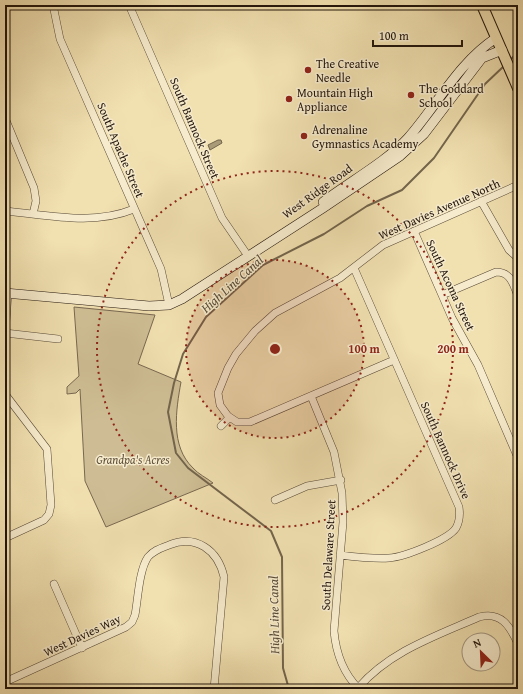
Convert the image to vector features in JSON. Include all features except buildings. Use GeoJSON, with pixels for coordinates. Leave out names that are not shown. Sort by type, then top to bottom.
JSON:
{"type":"FeatureCollection","features":[{"type":"Feature","properties":{"kind":"main road"},"geometry":{"type":"LineString","coordinates":[[482,5],[518,88]]}},
{"type":"Feature","properties":{"kind":"street","name":"South Apache Street"},"geometry":{"type":"LineString","coordinates":[[53,5],[60,39],[161,270],[168,304]]}},
{"type":"Feature","properties":{"kind":"street","name":"South Bannock Street"},"geometry":{"type":"LineString","coordinates":[[129,5],[222,218],[248,256]]}},
{"type":"Feature","properties":{"kind":"street","name":"West Ridge Road"},"geometry":{"type":"LineString","coordinates":[[248,256],[395,150],[416,128],[472,57],[496,38]]}},
{"type":"Feature","properties":{"kind":"street","name":"West Ridge Road"},"geometry":{"type":"LineString","coordinates":[[7,293],[150,306],[168,304],[182,299],[349,191],[415,144],[479,62],[487,55],[502,50]]}},
{"type":"Feature","properties":{"kind":"street"},"geometry":{"type":"LineString","coordinates":[[5,118],[34,188],[36,201],[33,214]]}},
{"type":"Feature","properties":{"kind":"street","name":"West Davies Avenue North"},"geometry":{"type":"LineString","coordinates":[[230,418],[220,405],[219,388],[228,368],[245,342],[275,313],[354,268],[383,245],[518,185]]}},
{"type":"Feature","properties":{"kind":"street"},"geometry":{"type":"LineString","coordinates":[[481,201],[509,250],[518,258]]}},
{"type":"Feature","properties":{"kind":"street"},"geometry":{"type":"LineString","coordinates":[[5,211],[87,220],[114,216],[134,209]]}},
{"type":"Feature","properties":{"kind":"street","name":"South Acoma Street"},"geometry":{"type":"LineString","coordinates":[[414,231],[452,318],[478,365],[518,458]]}},
{"type":"Feature","properties":{"kind":"street","name":"South Bannock Drive"},"geometry":{"type":"LineString","coordinates":[[340,555],[385,558],[406,555],[450,534],[455,529],[459,519],[459,507],[354,268]]}},
{"type":"Feature","properties":{"kind":"street"},"geometry":{"type":"LineString","coordinates":[[442,295],[496,272],[501,272],[510,278],[518,296]]}},
{"type":"Feature","properties":{"kind":"street"},"geometry":{"type":"LineString","coordinates":[[7,293],[5,334],[58,339]]}},
{"type":"Feature","properties":{"kind":"street"},"geometry":{"type":"LineString","coordinates":[[221,426],[230,418],[242,423],[256,421],[394,360]]}},
{"type":"Feature","properties":{"kind":"street"},"geometry":{"type":"LineString","coordinates":[[5,394],[47,449],[51,504],[49,514],[44,520],[5,538]]}},
{"type":"Feature","properties":{"kind":"street","name":"South Delaware Street"},"geometry":{"type":"LineString","coordinates":[[311,396],[334,452],[341,480],[343,506],[335,642],[344,670],[359,689]]}},
{"type":"Feature","properties":{"kind":"street"},"geometry":{"type":"LineString","coordinates":[[275,500],[307,486],[341,480]]}},
{"type":"Feature","properties":{"kind":"street","name":"West Davies Way"},"geometry":{"type":"LineString","coordinates":[[5,682],[122,630],[132,622],[135,614],[143,568],[151,554],[158,549],[176,542],[187,541],[198,543],[215,556],[220,563],[224,577],[214,689]]}},
{"type":"Feature","properties":{"kind":"street"},"geometry":{"type":"LineString","coordinates":[[54,584],[82,648]]}},
{"type":"Feature","properties":{"kind":"street"},"geometry":{"type":"LineString","coordinates":[[359,689],[375,672],[401,652],[479,617],[492,615],[501,618],[511,628],[518,644]]}},
{"type":"Feature","properties":{"kind":"green space","name":"Grandpa's Acres"},"geometry":{"type":"Polygon","coordinates":[[[74,307],[155,315],[138,364],[181,382],[176,427],[181,449],[186,459],[195,470],[213,483],[106,527],[85,481],[80,389],[76,393],[67,394],[67,387],[79,376],[74,307]]]}},
{"type":"Feature","properties":{"kind":"shaded area"},"geometry":{"type":"Polygon","coordinates":[[[221,140],[222,143],[210,150],[208,145],[221,140]]]}},
{"type":"Feature","properties":{"kind":"waterway","name":"High Line Canal"},"geometry":{"type":"LineString","coordinates":[[510,60],[518,52]]}},
{"type":"Feature","properties":{"kind":"waterway","name":"High Line Canal"},"geometry":{"type":"LineString","coordinates":[[289,689],[283,668],[282,557],[271,531],[188,468],[176,453],[168,412],[174,383],[183,354],[206,317],[263,265],[324,234],[367,206],[402,190],[434,158],[485,84],[504,66]]}},
{"type":"Feature","properties":{"kind":"place","name":"The Creative Needle"},"geometry":{"type":"Point","coordinates":[308,70]}},
{"type":"Feature","properties":{"kind":"place","name":"The Goddard School"},"geometry":{"type":"Point","coordinates":[411,95]}},
{"type":"Feature","properties":{"kind":"place","name":"Mountain High Appliance"},"geometry":{"type":"Point","coordinates":[289,99]}},
{"type":"Feature","properties":{"kind":"place","name":"Adrenaline Gymnastics Academy"},"geometry":{"type":"Point","coordinates":[304,136]}}]}
